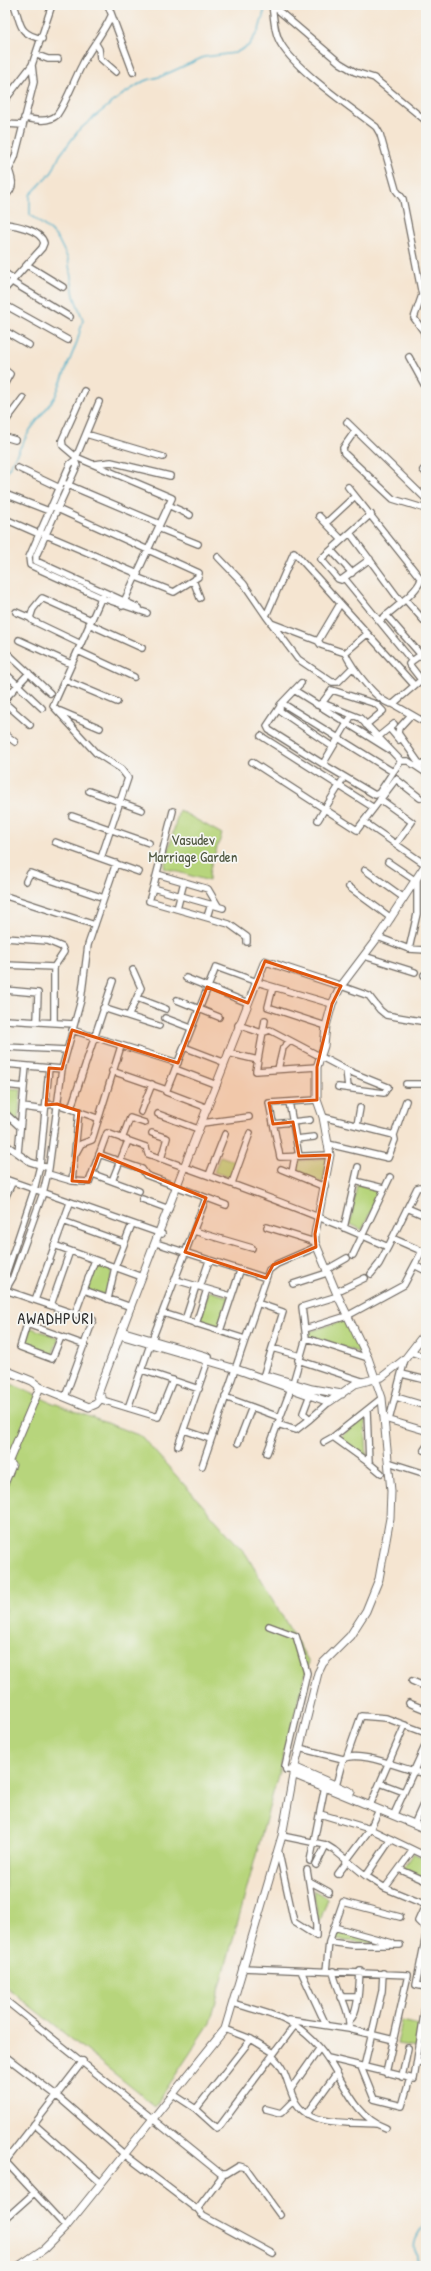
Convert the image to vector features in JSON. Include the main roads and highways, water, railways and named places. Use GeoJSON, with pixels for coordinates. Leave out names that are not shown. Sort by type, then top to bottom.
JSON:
{"type":"FeatureCollection","features":[{"type":"Feature","properties":{"kind":"waterway"},"geometry":{"type":"LineString","coordinates":[[5,475],[30,430],[55,397],[77,342],[83,320],[74,296],[68,259],[58,239],[51,231],[30,215],[30,195],[52,172],[60,155],[79,130],[122,95],[144,81],[162,76],[204,57],[235,53],[248,46],[259,30],[266,5]]}},
{"type":"Feature","properties":{"kind":"waterway"},"geometry":{"type":"LineString","coordinates":[[418,2266],[414,2243],[418,2234],[426,2223]]}},
{"type":"Feature","properties":{"kind":"district","name":"AWADHPURI"},"geometry":{"type":"Point","coordinates":[56,1318]}},
{"type":"Feature","properties":{"kind":"park label","name":"Vasudev Marriage Garden"},"geometry":{"type":"Point","coordinates":[193,848]}}]}
